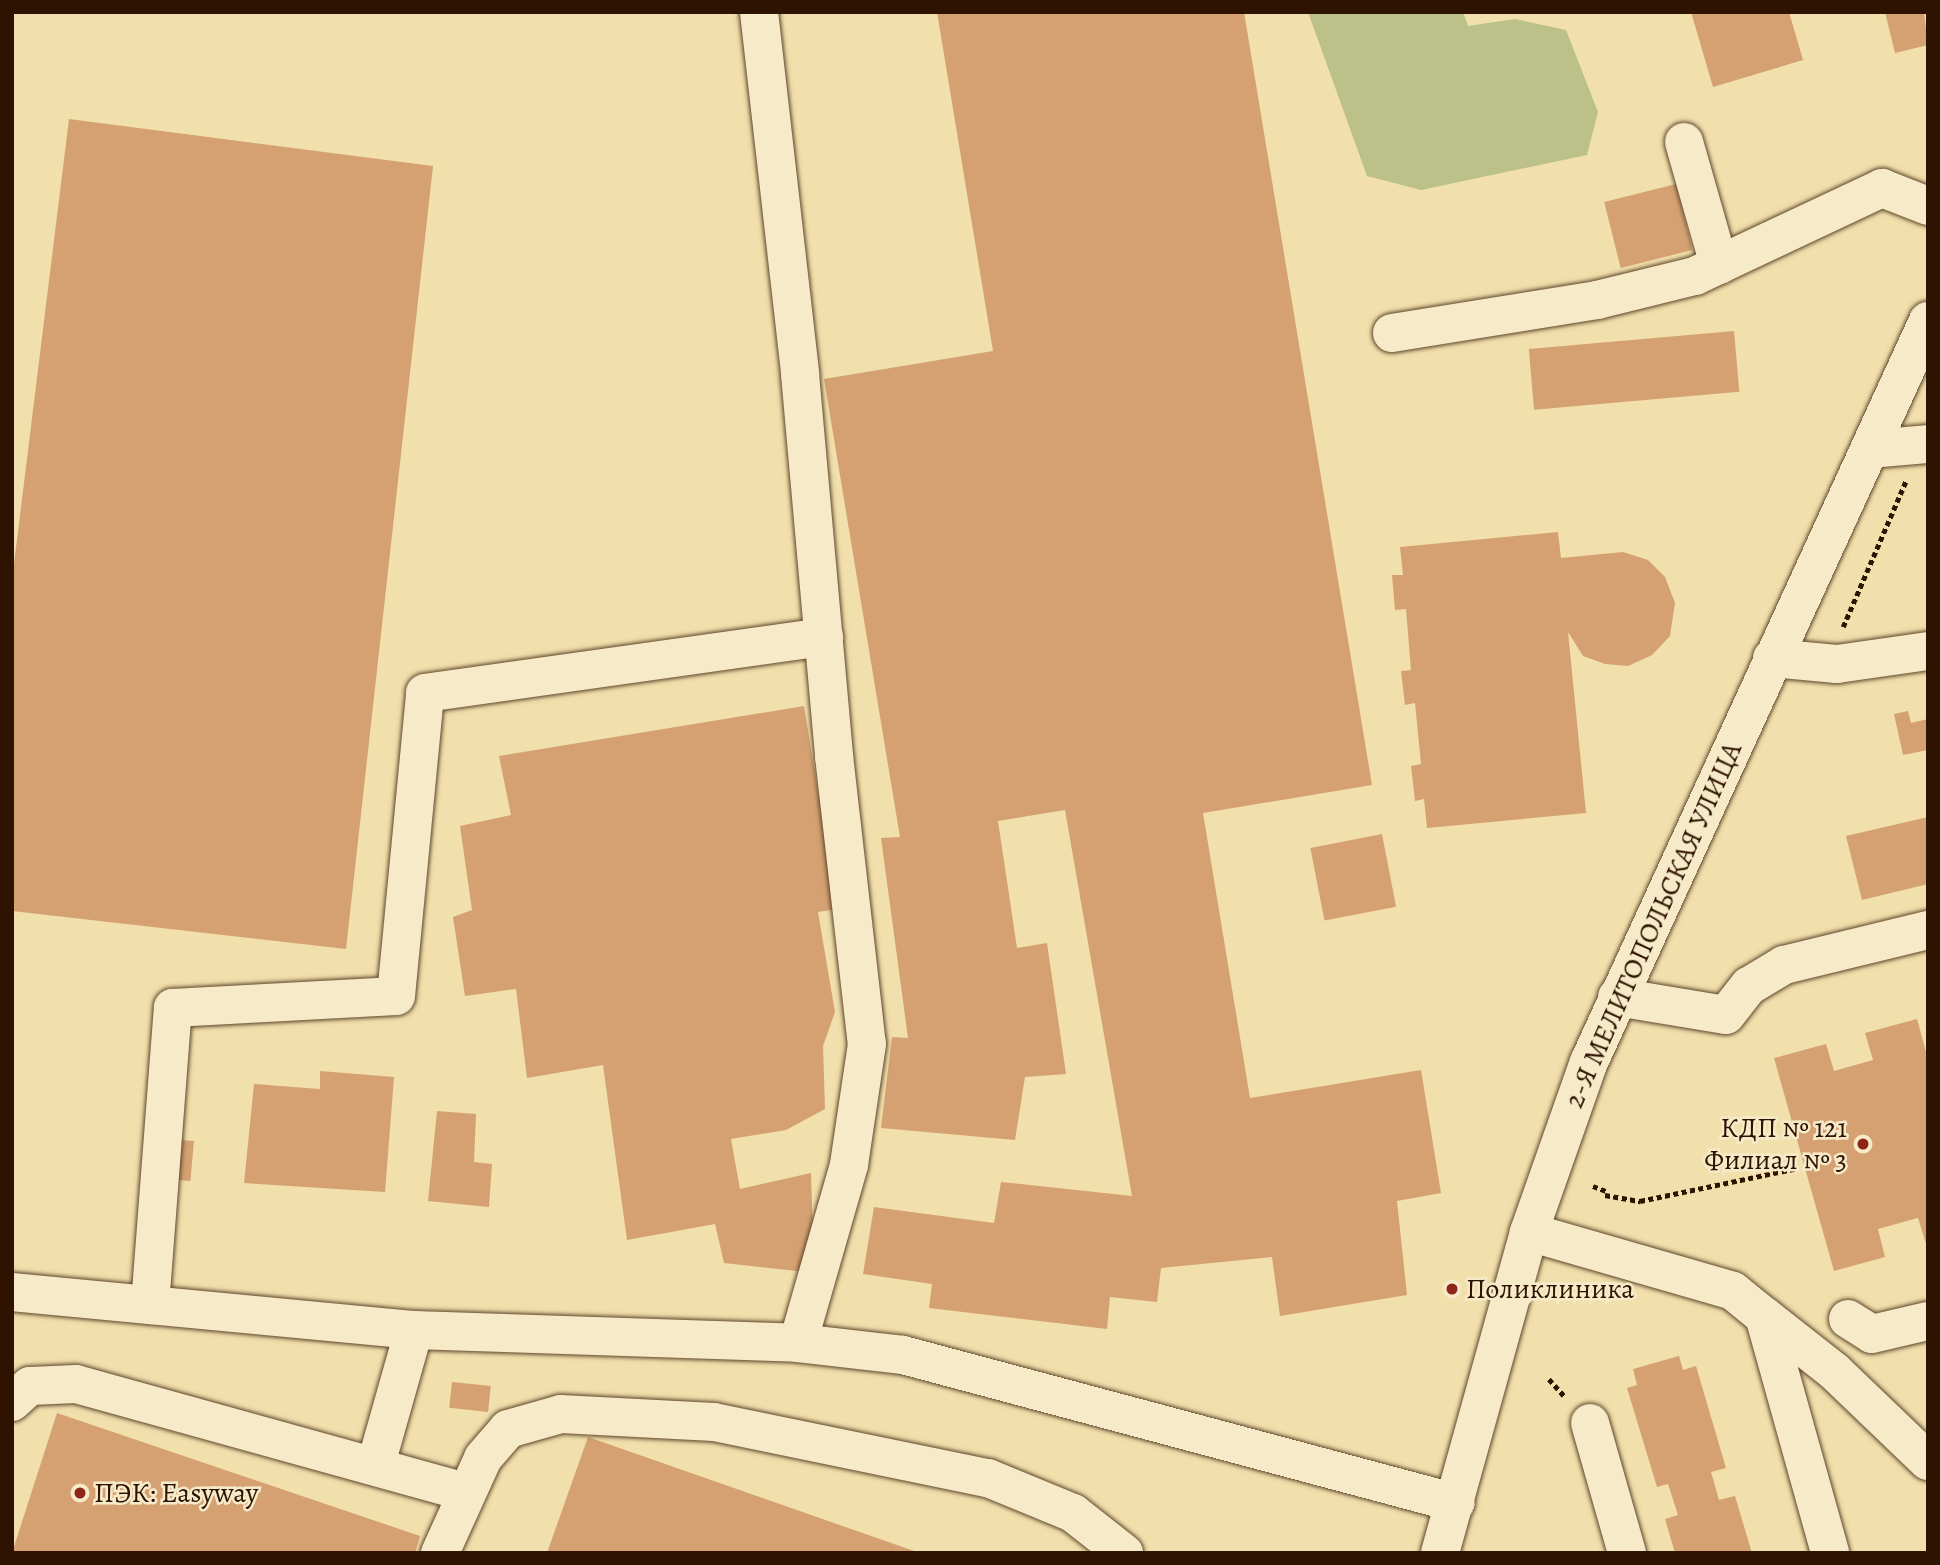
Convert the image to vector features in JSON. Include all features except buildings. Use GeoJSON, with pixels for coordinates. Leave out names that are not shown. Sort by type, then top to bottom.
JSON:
{"type":"FeatureCollection","features":[{"type":"Feature","properties":{"kind":"street"},"geometry":{"type":"LineString","coordinates":[[759,12],[800,373],[824,637],[867,1044],[849,1165],[798,1343]]}},
{"type":"Feature","properties":{"kind":"street"},"geometry":{"type":"LineString","coordinates":[[1684,142],[1719,265]]}},
{"type":"Feature","properties":{"kind":"street"},"geometry":{"type":"LineString","coordinates":[[1392,333],[1597,300],[1719,265],[1882,188],[1928,206]]}},
{"type":"Feature","properties":{"kind":"street","name":"2-Я МЕЛИТОПОЛЬСКАЯ УЛИЦА"},"geometry":{"type":"LineString","coordinates":[[1440,1553],[1529,1232],[1617,997],[1928,321]]}},
{"type":"Feature","properties":{"kind":"street"},"geometry":{"type":"LineString","coordinates":[[1871,449],[1919,457]]}},
{"type":"Feature","properties":{"kind":"street"},"geometry":{"type":"LineString","coordinates":[[150,1306],[173,1008],[396,996],[425,693],[824,637]]}},
{"type":"Feature","properties":{"kind":"street"},"geometry":{"type":"LineString","coordinates":[[1772,658],[1837,664],[1928,651]]}},
{"type":"Feature","properties":{"kind":"street"},"geometry":{"type":"LineString","coordinates":[[1617,997],[1726,1015],[1749,986],[1784,965],[1928,930]]}},
{"type":"Feature","properties":{"kind":"street"},"geometry":{"type":"LineString","coordinates":[[1529,1232],[1733,1291],[1834,1371],[1928,1461]]}},
{"type":"Feature","properties":{"kind":"street"},"geometry":{"type":"LineString","coordinates":[[12,1292],[414,1330],[798,1343],[903,1355],[1456,1503]]}},
{"type":"Feature","properties":{"kind":"street"},"geometry":{"type":"LineString","coordinates":[[1764,1316],[1830,1553]]}},
{"type":"Feature","properties":{"kind":"street"},"geometry":{"type":"LineString","coordinates":[[1848,1319],[1872,1335],[1928,1321]]}},
{"type":"Feature","properties":{"kind":"street"},"geometry":{"type":"LineString","coordinates":[[376,1464],[414,1330]]}},
{"type":"Feature","properties":{"kind":"street"},"geometry":{"type":"LineString","coordinates":[[12,1402],[30,1386],[76,1384],[376,1464],[466,1492]]}},
{"type":"Feature","properties":{"kind":"street"},"geometry":{"type":"LineString","coordinates":[[440,1553],[484,1458],[508,1429],[561,1415],[715,1422],[988,1478],[1073,1513],[1124,1553]]}},
{"type":"Feature","properties":{"kind":"street"},"geometry":{"type":"LineString","coordinates":[[1590,1423],[1628,1553]]}},
{"type":"Feature","properties":{"kind":"path"},"geometry":{"type":"LineString","coordinates":[[1837,664],[1833,649],[1919,457]]}},
{"type":"Feature","properties":{"kind":"path"},"geometry":{"type":"LineString","coordinates":[[1593,1186],[1606,1193],[1640,1201],[1798,1168]]}},
{"type":"Feature","properties":{"kind":"green space"},"geometry":{"type":"Polygon","coordinates":[[[1308,12],[1463,12],[1468,26],[1515,19],[1566,30],[1598,112],[1587,155],[1421,190],[1367,176],[1308,12]]]}},
{"type":"Feature","properties":{"kind":"place","name":"КДП № 121 Филиал № 3"},"geometry":{"type":"Point","coordinates":[1863,1144]}},
{"type":"Feature","properties":{"kind":"place","name":"Поликлиника"},"geometry":{"type":"Point","coordinates":[1452,1289]}},
{"type":"Feature","properties":{"kind":"place","name":"ПЭК: Easyway"},"geometry":{"type":"Point","coordinates":[80,1493]}}]}
